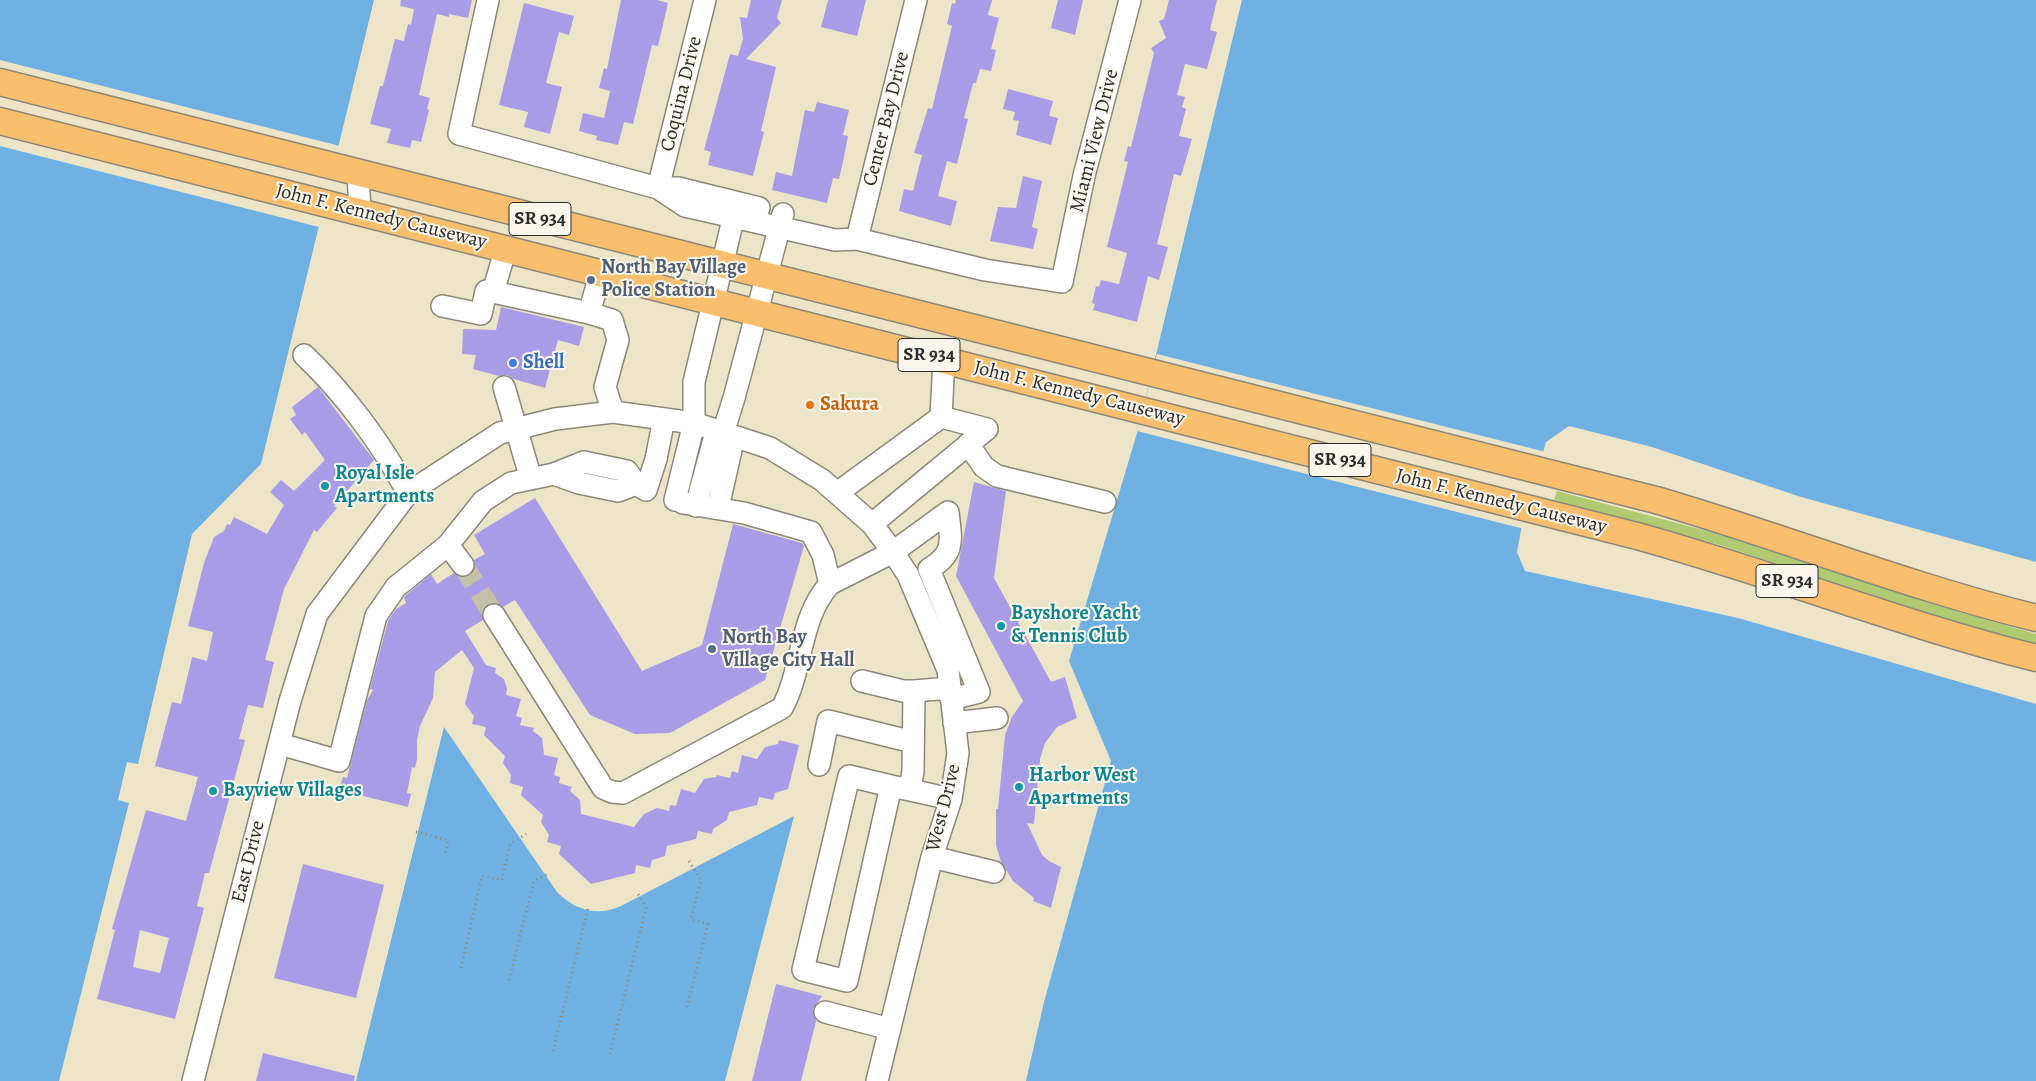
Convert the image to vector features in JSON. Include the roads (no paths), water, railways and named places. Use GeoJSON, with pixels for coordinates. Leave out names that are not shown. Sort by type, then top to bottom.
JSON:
{"type":"FeatureCollection","features":[{"type":"Feature","properties":{"kind":"main road","name":"John F. Kennedy Causeway"},"geometry":{"type":"LineString","coordinates":[[0,82],[1544,472],[1717,518],[1958,596],[2036,618]]}},
{"type":"Feature","properties":{"kind":"main road","name":"John F. Kennedy Causeway"},"geometry":{"type":"LineString","coordinates":[[0,121],[944,359],[1697,552],[1937,630],[2036,658]]}},
{"type":"Feature","properties":{"kind":"street"},"geometry":{"type":"LineString","coordinates":[[488,0],[459,134],[658,188],[678,188],[735,210],[781,221],[838,228],[857,239]]}},
{"type":"Feature","properties":{"kind":"street","name":"Coquina Drive"},"geometry":{"type":"LineString","coordinates":[[658,188],[705,0]]}},
{"type":"Feature","properties":{"kind":"street","name":"Center Bay Drive"},"geometry":{"type":"LineString","coordinates":[[857,239],[916,0]]}},
{"type":"Feature","properties":{"kind":"street","name":"Miami View Drive"},"geometry":{"type":"LineString","coordinates":[[857,239],[985,270],[1062,282],[1084,176],[1130,0]]}},
{"type":"Feature","properties":{"kind":"street"},"geometry":{"type":"LineString","coordinates":[[349,209],[353,171]]}},
{"type":"Feature","properties":{"kind":"street"},"geometry":{"type":"LineString","coordinates":[[675,500],[694,423],[694,382],[735,210]]}},
{"type":"Feature","properties":{"kind":"street"},"geometry":{"type":"LineString","coordinates":[[696,506],[712,443],[723,433],[758,312],[781,221]]}},
{"type":"Feature","properties":{"kind":"street"},"geometry":{"type":"LineString","coordinates":[[493,292],[506,248]]}},
{"type":"Feature","properties":{"kind":"street"},"geometry":{"type":"LineString","coordinates":[[589,313],[601,272]]}},
{"type":"Feature","properties":{"kind":"street"},"geometry":{"type":"LineString","coordinates":[[442,306],[481,314],[486,291],[589,313],[612,320],[618,340],[605,387],[613,412]]}},
{"type":"Feature","properties":{"kind":"street"},"geometry":{"type":"LineString","coordinates":[[304,355],[321,371],[388,456],[408,493]]}},
{"type":"Feature","properties":{"kind":"street"},"geometry":{"type":"LineString","coordinates":[[941,418],[944,359]]}},
{"type":"Feature","properties":{"kind":"street"},"geometry":{"type":"LineString","coordinates":[[504,387],[532,479]]}},
{"type":"Feature","properties":{"kind":"street","name":"West Drive"},"geometry":{"type":"LineString","coordinates":[[408,493],[500,433],[555,419],[613,412],[694,423],[770,448],[829,487],[872,524],[908,575],[944,661],[951,693],[958,753],[951,799],[932,857],[877,1081]]}},
{"type":"Feature","properties":{"kind":"street"},"geometry":{"type":"LineString","coordinates":[[829,487],[941,418],[987,429],[872,524]]}},
{"type":"Feature","properties":{"kind":"street"},"geometry":{"type":"LineString","coordinates":[[641,487],[656,459],[664,419]]}},
{"type":"Feature","properties":{"kind":"street"},"geometry":{"type":"LineString","coordinates":[[718,508],[731,450],[723,433]]}},
{"type":"Feature","properties":{"kind":"street"},"geometry":{"type":"LineString","coordinates":[[968,444],[984,467],[996,476],[1104,502]]}},
{"type":"Feature","properties":{"kind":"street"},"geometry":{"type":"LineString","coordinates":[[280,744],[339,761],[376,616],[396,587],[448,545],[483,501],[511,483],[554,474],[584,462],[627,471],[641,487],[675,500],[696,506],[718,508],[811,532],[823,555],[830,584]]}},
{"type":"Feature","properties":{"kind":"street","name":"East Drive"},"geometry":{"type":"LineString","coordinates":[[193,1081],[290,701],[318,614],[408,493]]}},
{"type":"Feature","properties":{"kind":"street"},"geometry":{"type":"LineString","coordinates":[[494,615],[603,788],[623,794],[782,708],[791,691],[814,606],[830,584],[893,552],[948,512],[952,546],[942,562],[929,569],[979,692],[903,691],[862,681]]}},
{"type":"Feature","properties":{"kind":"street"},"geometry":{"type":"LineString","coordinates":[[448,545],[463,566]]}},
{"type":"Feature","properties":{"kind":"street"},"geometry":{"type":"LineString","coordinates":[[914,691],[913,771],[900,788],[847,981],[803,970],[849,776],[900,788],[951,799]]}},
{"type":"Feature","properties":{"kind":"street"},"geometry":{"type":"LineString","coordinates":[[954,723],[997,718]]}},
{"type":"Feature","properties":{"kind":"street"},"geometry":{"type":"LineString","coordinates":[[819,765],[828,721],[913,742]]}},
{"type":"Feature","properties":{"kind":"street"},"geometry":{"type":"LineString","coordinates":[[932,857],[994,872]]}},
{"type":"Feature","properties":{"kind":"street"},"geometry":{"type":"LineString","coordinates":[[825,1012],[890,1029]]}},
{"type":"Feature","properties":{"kind":"water"},"geometry":{"type":"Polygon","coordinates":[[[0,0],[374,0],[261,464],[192,534],[138,764],[127,762],[118,800],[129,803],[59,1081],[0,1081],[0,0]]]}},
{"type":"Feature","properties":{"kind":"water"},"geometry":{"type":"Polygon","coordinates":[[[1242,0],[2036,0],[2036,562],[1801,497],[1652,447],[1569,426],[1546,442],[1521,530],[1517,552],[1525,571],[1738,618],[2036,704],[2036,1081],[1026,1081],[1044,1002],[1111,761],[1069,661],[1137,433],[1242,0]]]}},
{"type":"Feature","properties":{"kind":"water"},"geometry":{"type":"Polygon","coordinates":[[[444,727],[557,892],[571,903],[587,910],[603,911],[621,906],[794,816],[725,1081],[356,1081],[444,727]]]}},
{"type":"Feature","properties":{"kind":"tunnel"},"geometry":{"type":"LineString","coordinates":[[463,565],[494,615]]}},
{"type":"Feature","properties":{"kind":"place","name":"North Bay Village Police Station"},"geometry":{"type":"Point","coordinates":[591,280]}},
{"type":"Feature","properties":{"kind":"place","name":"Shell"},"geometry":{"type":"Point","coordinates":[513,363]}},
{"type":"Feature","properties":{"kind":"place","name":"Sakura"},"geometry":{"type":"Point","coordinates":[810,405]}},
{"type":"Feature","properties":{"kind":"place","name":"Royal Isle Apartments"},"geometry":{"type":"Point","coordinates":[325,486]}},
{"type":"Feature","properties":{"kind":"place","name":"Bayshore Yacht & Tennis Club"},"geometry":{"type":"Point","coordinates":[1001,626]}},
{"type":"Feature","properties":{"kind":"place","name":"North Bay Village City Hall"},"geometry":{"type":"Point","coordinates":[712,649]}},
{"type":"Feature","properties":{"kind":"place","name":"Harbor West Apartments"},"geometry":{"type":"Point","coordinates":[1019,787]}},
{"type":"Feature","properties":{"kind":"place","name":"Bayview Villages"},"geometry":{"type":"Point","coordinates":[213,791]}}]}
